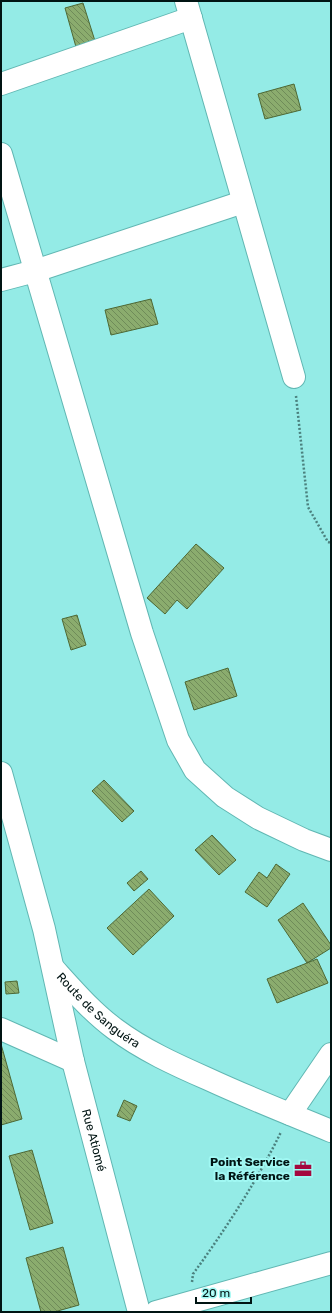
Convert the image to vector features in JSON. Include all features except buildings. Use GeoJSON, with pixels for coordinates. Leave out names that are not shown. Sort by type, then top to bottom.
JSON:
{"type":"FeatureCollection","features":[{"type":"Feature","properties":{"kind":"street"},"geometry":{"type":"LineString","coordinates":[[1,84],[188,10],[294,377]]}},
{"type":"Feature","properties":{"kind":"street"},"geometry":{"type":"LineString","coordinates":[[1,154],[142,633],[178,740],[194,770],[225,797],[258,818],[304,840],[331,850]]}},
{"type":"Feature","properties":{"kind":"street"},"geometry":{"type":"LineString","coordinates":[[1,280],[35,271],[243,202]]}},
{"type":"Feature","properties":{"kind":"street","name":"Route de Sanguéra"},"geometry":{"type":"LineString","coordinates":[[1,773],[53,969],[91,1009],[115,1029],[140,1045],[179,1066],[331,1131]]}},
{"type":"Feature","properties":{"kind":"street","name":"Rue Atiomé"},"geometry":{"type":"LineString","coordinates":[[53,969],[73,1061],[139,1312]]}},
{"type":"Feature","properties":{"kind":"street"},"geometry":{"type":"LineString","coordinates":[[1,1029],[73,1061]]}},
{"type":"Feature","properties":{"kind":"street"},"geometry":{"type":"LineString","coordinates":[[290,1114],[331,1054]]}},
{"type":"Feature","properties":{"kind":"street"},"geometry":{"type":"LineString","coordinates":[[156,1312],[331,1263]]}},
{"type":"Feature","properties":{"kind":"path"},"geometry":{"type":"LineString","coordinates":[[294,377],[308,507],[328,542],[331,543]]}},
{"type":"Feature","properties":{"kind":"path"},"geometry":{"type":"LineString","coordinates":[[190,1302],[193,1274],[264,1163],[290,1114]]}},
{"type":"Feature","properties":{"kind":"place","name":"Point Service la Référence"},"geometry":{"type":"Point","coordinates":[303,1169]}}]}
